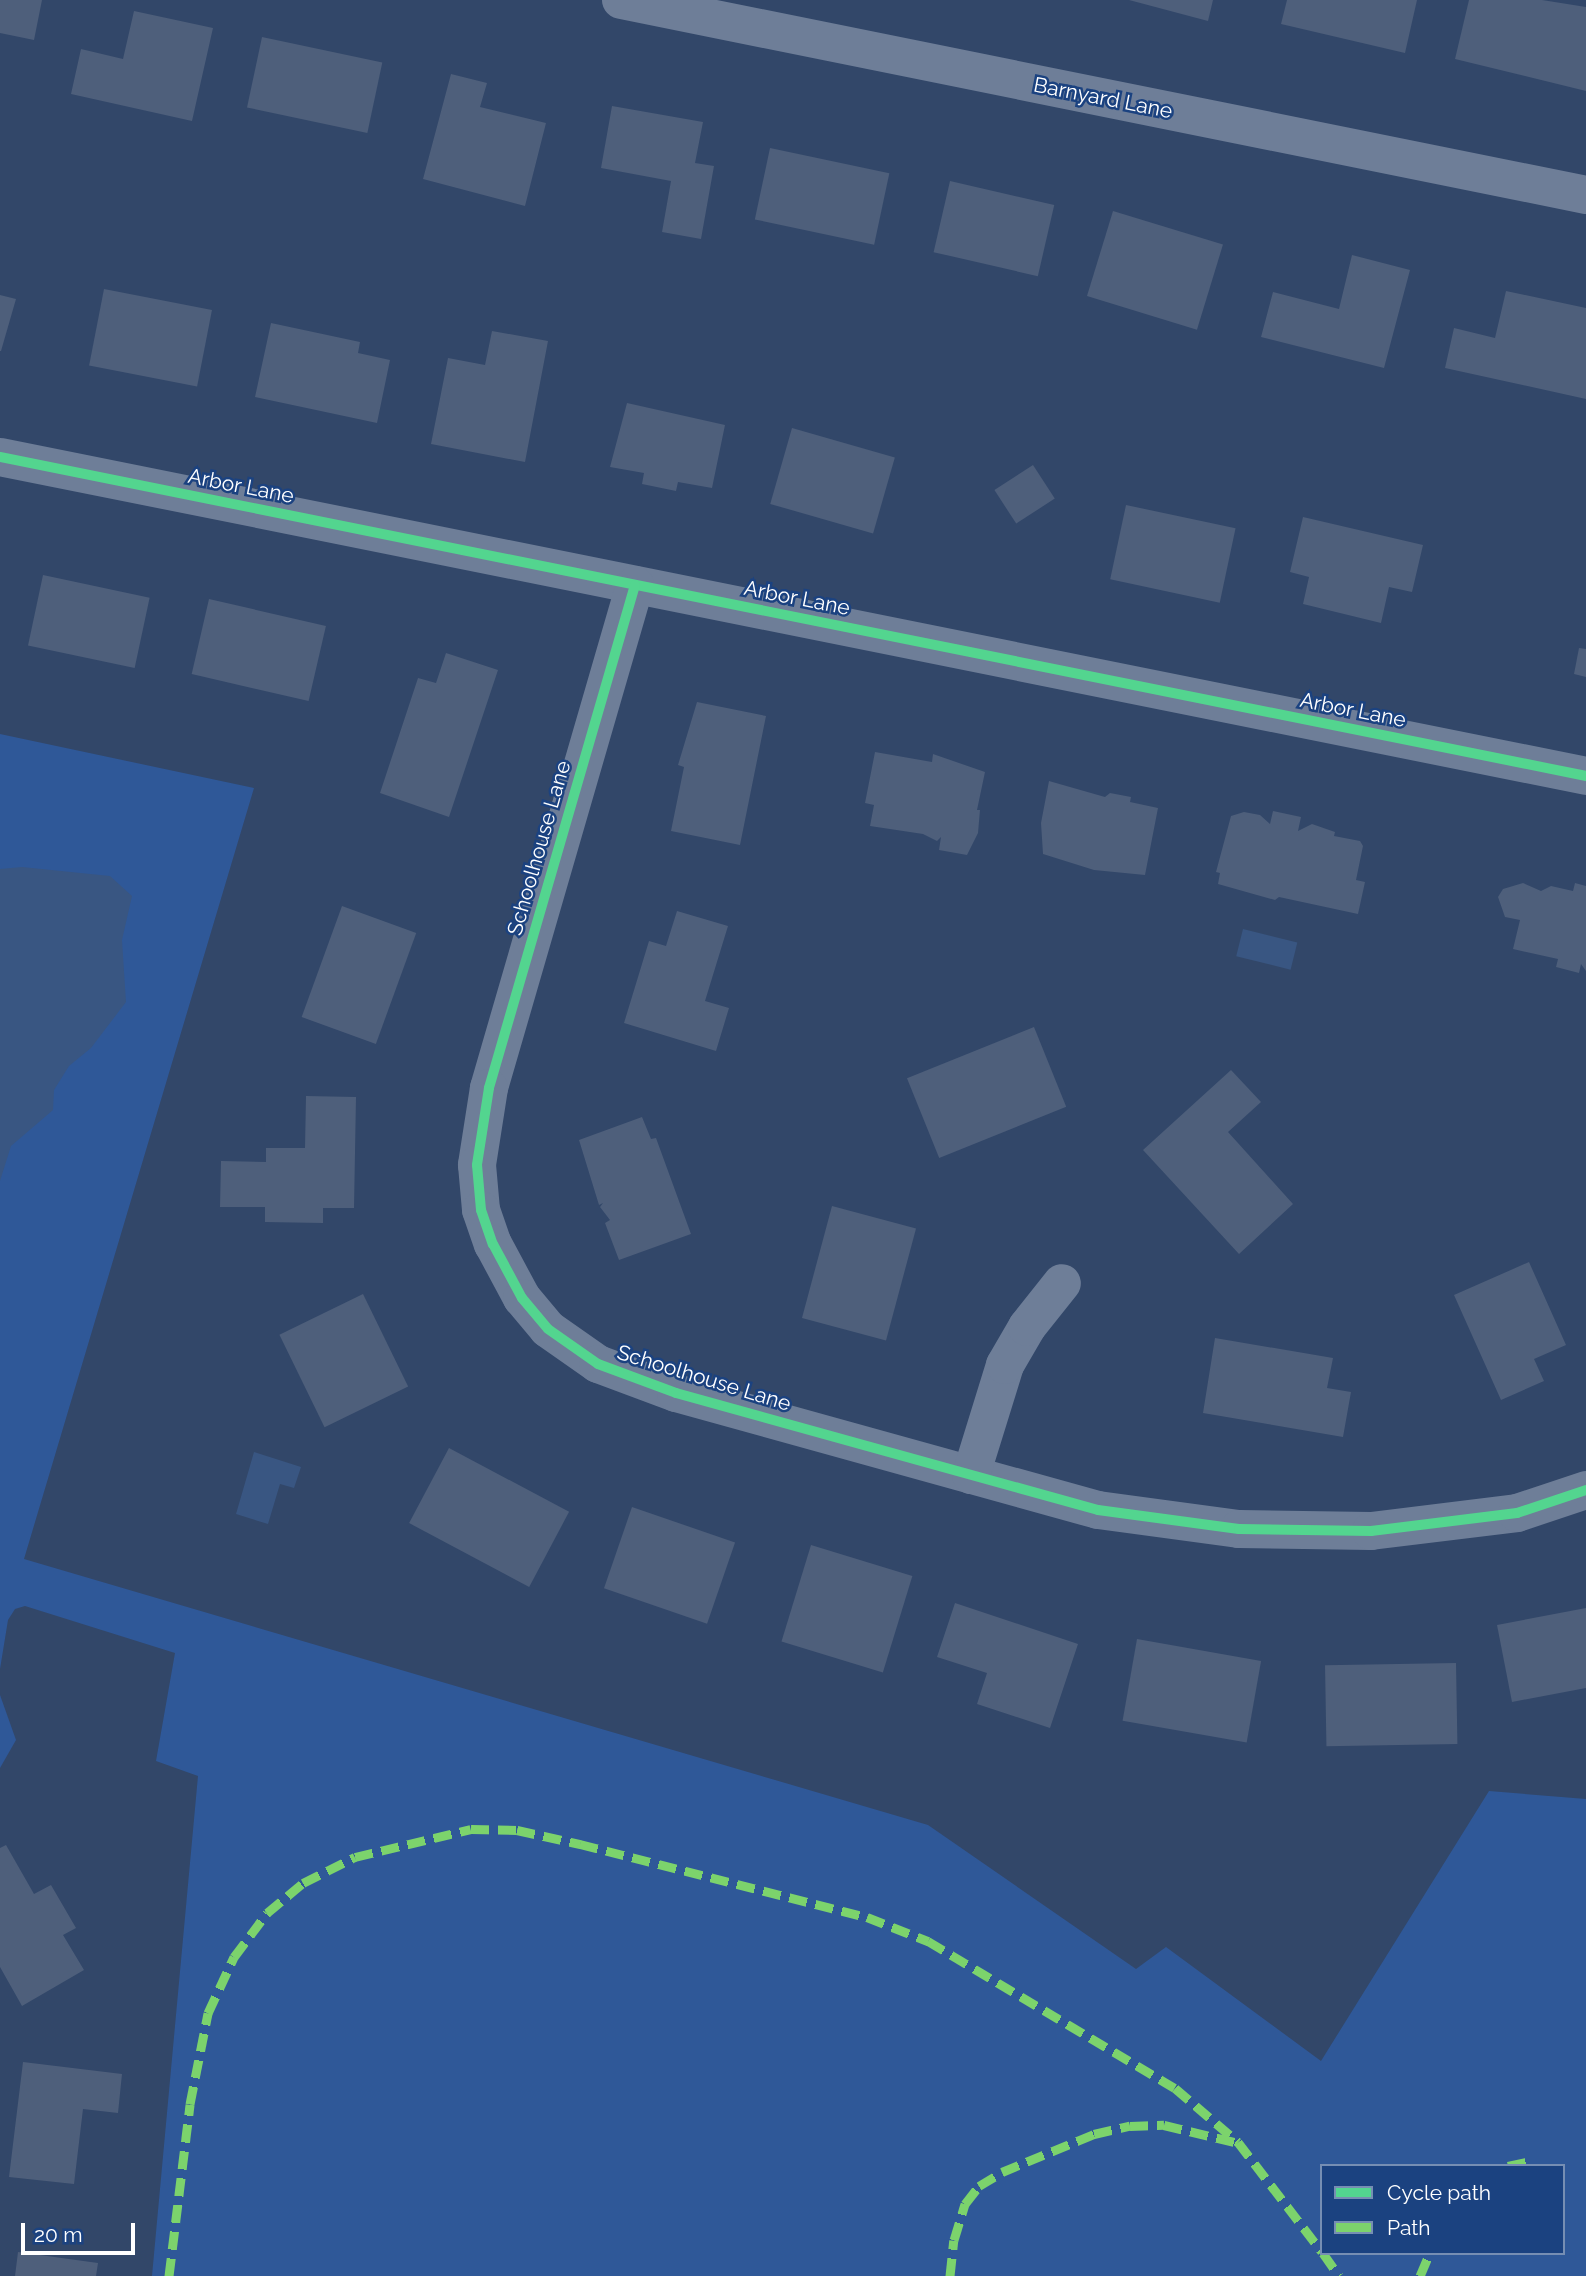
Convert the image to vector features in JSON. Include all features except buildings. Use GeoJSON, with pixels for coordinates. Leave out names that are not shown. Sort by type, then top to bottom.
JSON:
{"type":"FeatureCollection","features":[{"type":"Feature","properties":{"kind":"street","name":"Barnyard Lane"},"geometry":{"type":"LineString","coordinates":[[621,0],[1586,195]]}},
{"type":"Feature","properties":{"kind":"street","name":"Arbor Lane"},"geometry":{"type":"LineString","coordinates":[[0,457],[1586,776]]}},
{"type":"Feature","properties":{"kind":"street","name":"Schoolhouse Lane"},"geometry":{"type":"LineString","coordinates":[[635,585],[489,1088],[477,1165],[481,1210],[492,1244],[522,1298],[548,1329],[598,1364],[676,1393],[1098,1510],[1239,1529],[1371,1531],[1517,1513],[1586,1490]]}},
{"type":"Feature","properties":{"kind":"street"},"geometry":{"type":"LineString","coordinates":[[971,1475],[1005,1365],[1027,1327],[1062,1283]]}},
{"type":"Feature","properties":{"kind":"shaded area"},"geometry":{"type":"Polygon","coordinates":[[[0,734],[254,788],[24,1559],[928,1825],[1136,1969],[1166,1947],[1321,2061],[1489,1791],[1586,1799],[1586,2276],[152,2276],[198,1776],[156,1761],[175,1653],[25,1606],[15,1609],[8,1620],[0,1669],[0,734]]]}},
{"type":"Feature","properties":{"kind":"shaded area"},"geometry":{"type":"Polygon","coordinates":[[[22,867],[110,876],[132,896],[122,940],[126,1002],[91,1048],[69,1066],[54,1090],[53,1110],[11,1146],[0,1181],[0,869],[22,867]]]}},
{"type":"Feature","properties":{"kind":"shaded area"},"geometry":{"type":"Polygon","coordinates":[[[1243,929],[1297,943],[1291,970],[1236,956],[1243,929]]]}},
{"type":"Feature","properties":{"kind":"shaded area"},"geometry":{"type":"Polygon","coordinates":[[[254,1452],[301,1467],[294,1488],[280,1484],[268,1524],[236,1514],[254,1452]]]}},
{"type":"Feature","properties":{"kind":"shaded area"},"geometry":{"type":"Polygon","coordinates":[[[0,1695],[16,1740],[0,1768],[0,1695]]]}},
{"type":"Feature","properties":{"kind":"marked path"},"geometry":{"type":"LineString","coordinates":[[169,2276],[190,2104],[208,2013],[234,1957],[267,1913],[303,1883],[355,1857],[471,1829],[517,1830],[580,1844],[867,1917],[928,1941],[1175,2088],[1238,2142],[1320,2249]]}},
{"type":"Feature","properties":{"kind":"marked path"},"geometry":{"type":"LineString","coordinates":[[950,2276],[954,2240],[965,2204],[979,2186],[1002,2172],[1094,2134],[1130,2126],[1164,2125],[1235,2142]]}},
{"type":"Feature","properties":{"kind":"marked path"},"geometry":{"type":"LineString","coordinates":[[1518,2164],[1532,2161]]}},
{"type":"Feature","properties":{"kind":"marked path"},"geometry":{"type":"LineString","coordinates":[[1324,2255],[1339,2276]]}},
{"type":"Feature","properties":{"kind":"marked path"},"geometry":{"type":"LineString","coordinates":[[1420,2276],[1429,2255]]}},
{"type":"Feature","properties":{"kind":"cycle path"},"geometry":{"type":"LineString","coordinates":[[0,457],[1586,776]]}},
{"type":"Feature","properties":{"kind":"cycle path"},"geometry":{"type":"LineString","coordinates":[[635,585],[489,1088],[477,1165],[481,1210],[493,1244],[522,1298],[548,1329],[598,1364],[676,1393],[1098,1510],[1239,1529],[1371,1531],[1517,1513],[1586,1490]]}}]}
